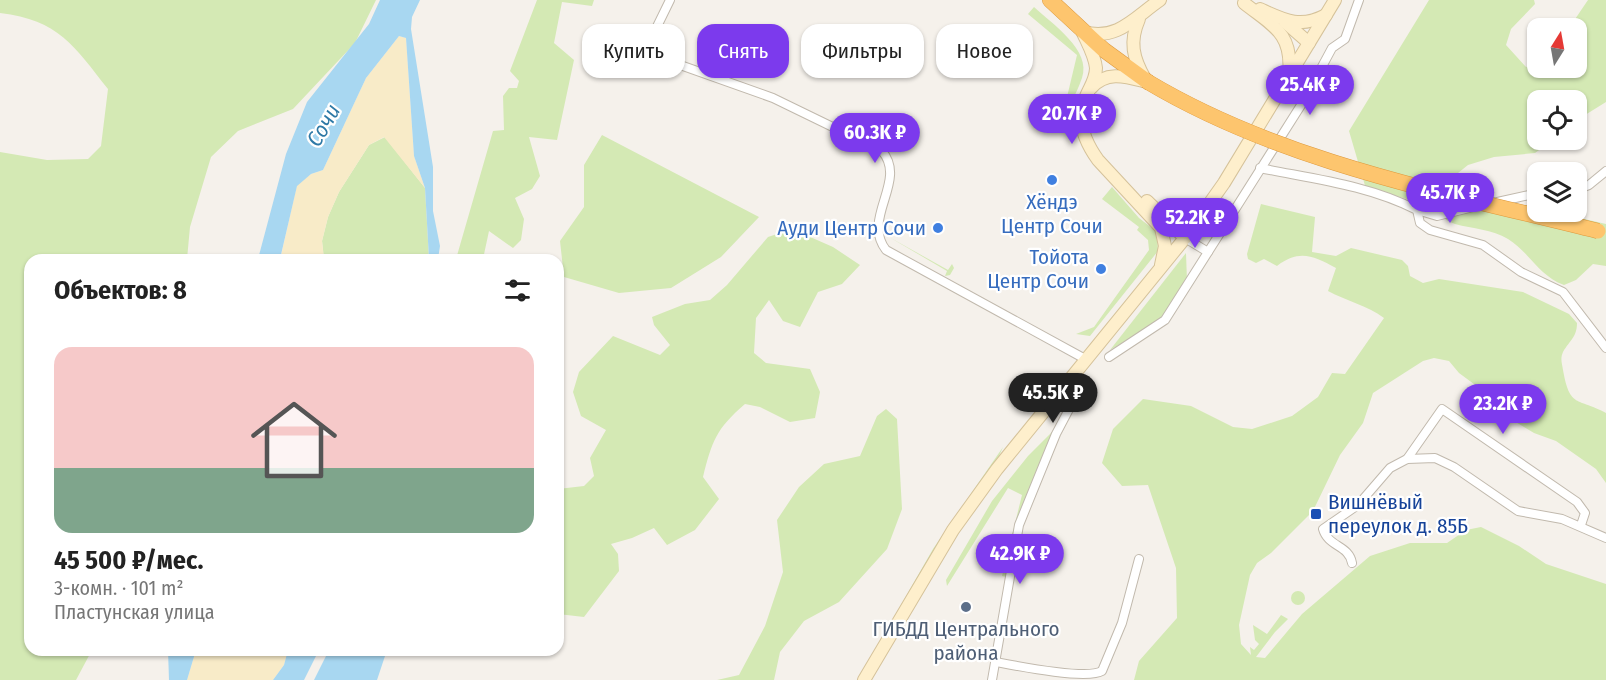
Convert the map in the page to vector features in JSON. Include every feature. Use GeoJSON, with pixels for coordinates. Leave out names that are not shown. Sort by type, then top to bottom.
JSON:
{"type":"FeatureCollection","features":[{"type":"Feature","properties":{"kind":"highway"},"geometry":{"type":"LineString","coordinates":[[1050,0],[1083,32],[1148,82],[1212,117],[1285,146],[1438,191],[1606,233]]}},
{"type":"Feature","properties":{"kind":"main road"},"geometry":{"type":"LineString","coordinates":[[1160,0],[1129,25],[1110,33],[1083,32],[1096,67],[1082,109],[1082,129],[1090,149],[1123,186],[1185,237]]}},
{"type":"Feature","properties":{"kind":"main road"},"geometry":{"type":"LineString","coordinates":[[864,680],[953,530],[997,469],[1185,237],[1335,0]]}},
{"type":"Feature","properties":{"kind":"main road"},"geometry":{"type":"LineString","coordinates":[[1242,1],[1309,43]]}},
{"type":"Feature","properties":{"kind":"main road"},"geometry":{"type":"LineString","coordinates":[[1281,25],[1305,23],[1326,15]]}},
{"type":"Feature","properties":{"kind":"main road"},"geometry":{"type":"LineString","coordinates":[[1140,17],[1135,28],[1132,47],[1137,65],[1148,82]]}},
{"type":"Feature","properties":{"kind":"main road"},"geometry":{"type":"LineString","coordinates":[[1281,25],[1290,51],[1289,76]]}},
{"type":"Feature","properties":{"kind":"main road"},"geometry":{"type":"LineString","coordinates":[[1090,89],[1107,76],[1118,75],[1148,82]]}},
{"type":"Feature","properties":{"kind":"main road"},"geometry":{"type":"LineString","coordinates":[[1158,216],[1187,218],[1204,210]]}},
{"type":"Feature","properties":{"kind":"main road"},"geometry":{"type":"LineString","coordinates":[[1158,216],[1165,246],[1160,268]]}},
{"type":"Feature","properties":{"kind":"street"},"geometry":{"type":"LineString","coordinates":[[670,0],[646,49],[652,55],[773,98],[882,151],[891,172],[878,218],[878,236],[886,250],[1087,360]]}},
{"type":"Feature","properties":{"kind":"street"},"geometry":{"type":"LineString","coordinates":[[1109,357],[1165,320],[1303,102],[1332,48],[1345,39],[1359,0]]}},
{"type":"Feature","properties":{"kind":"street"},"geometry":{"type":"LineString","coordinates":[[1260,168],[1366,189],[1437,216],[1527,196]]}},
{"type":"Feature","properties":{"kind":"street"},"geometry":{"type":"LineString","coordinates":[[1587,186],[1606,171]]}},
{"type":"Feature","properties":{"kind":"street"},"geometry":{"type":"LineString","coordinates":[[1417,210],[1420,223],[1430,231],[1483,245],[1521,272],[1563,292],[1606,348]]}},
{"type":"Feature","properties":{"kind":"street"},"geometry":{"type":"LineString","coordinates":[[1185,237],[1208,252]]}},
{"type":"Feature","properties":{"kind":"street"},"geometry":{"type":"LineString","coordinates":[[992,680],[1019,525],[1047,453],[1076,396]]}},
{"type":"Feature","properties":{"kind":"street"},"geometry":{"type":"LineString","coordinates":[[1352,563],[1347,552],[1328,540],[1323,529],[1358,505],[1390,468],[1407,459],[1442,409],[1577,502],[1585,513],[1581,525]]}},
{"type":"Feature","properties":{"kind":"street"},"geometry":{"type":"LineString","coordinates":[[1407,459],[1443,460],[1518,511],[1581,525],[1606,538]]}},
{"type":"Feature","properties":{"kind":"street"},"geometry":{"type":"LineString","coordinates":[[996,662],[1091,675],[1102,671],[1122,623],[1139,559]]}},
{"type":"Feature","properties":{"kind":"green space"},"geometry":{"type":"Polygon","coordinates":[[[0,0],[376,0],[355,43],[293,109],[238,131],[211,157],[190,227],[187,254],[24,254],[24,656],[89,656],[76,680],[0,680],[0,152],[47,160],[88,159],[101,146],[108,89],[74,48],[51,29],[37,22],[0,13],[0,0]]]}},
{"type":"Feature","properties":{"kind":"green space"},"geometry":{"type":"Polygon","coordinates":[[[537,0],[594,0],[592,6],[562,2],[554,43],[574,60],[557,140],[529,137],[540,176],[532,189],[515,198],[524,219],[521,240],[513,248],[489,231],[484,254],[457,254],[493,131],[504,130],[503,96],[509,88],[517,88],[519,81],[510,71],[537,0]]]}},
{"type":"Feature","properties":{"kind":"green space"},"geometry":{"type":"Polygon","coordinates":[[[1429,0],[1534,0],[1535,4],[1511,29],[1506,45],[1527,67],[1527,78],[1587,78],[1587,18],[1576,18],[1588,0],[1606,0],[1606,102],[1587,114],[1587,90],[1527,90],[1527,150],[1539,150],[1535,153],[1494,157],[1468,165],[1448,181],[1448,188],[1527,206],[1527,222],[1587,222],[1587,220],[1606,224],[1606,266],[1593,264],[1576,280],[1564,285],[1548,276],[1523,251],[1502,236],[1455,224],[1428,207],[1397,196],[1366,189],[1349,131],[1429,0]]]}},
{"type":"Feature","properties":{"kind":"green space"},"geometry":{"type":"Polygon","coordinates":[[[1034,7],[1068,38],[1081,57],[1084,68],[1070,108],[1067,128],[1062,118],[1077,55],[1028,14],[1034,7]]]}},
{"type":"Feature","properties":{"kind":"green space"},"geometry":{"type":"Polygon","coordinates":[[[602,135],[759,217],[721,257],[671,288],[619,293],[564,277],[564,254],[561,254],[560,241],[584,207],[584,165],[602,135]]]}},
{"type":"Feature","properties":{"kind":"green space"},"geometry":{"type":"Polygon","coordinates":[[[385,137],[425,188],[429,254],[323,254],[322,241],[328,217],[339,192],[369,145],[385,137]]]}},
{"type":"Feature","properties":{"kind":"green space"},"geometry":{"type":"Polygon","coordinates":[[[1112,187],[1139,218],[1157,232],[1158,251],[1090,336],[1076,334],[1094,327],[1149,250],[1148,240],[1137,230],[1139,227],[1102,199],[1112,187]]]}},
{"type":"Feature","properties":{"kind":"green space"},"geometry":{"type":"Polygon","coordinates":[[[1261,204],[1315,217],[1312,252],[1336,256],[1351,248],[1402,260],[1408,266],[1410,276],[1423,283],[1439,279],[1523,292],[1569,314],[1577,323],[1577,328],[1563,352],[1562,363],[1566,382],[1572,397],[1606,413],[1606,483],[1596,469],[1556,441],[1534,433],[1506,416],[1501,404],[1459,373],[1449,361],[1434,358],[1423,361],[1373,393],[1363,423],[1340,455],[1313,511],[1271,553],[1257,563],[1250,575],[1239,625],[1241,644],[1251,655],[1250,647],[1254,650],[1259,644],[1255,640],[1253,625],[1267,634],[1281,615],[1288,619],[1256,657],[1265,658],[1302,614],[1370,556],[1410,543],[1447,543],[1466,530],[1481,527],[1519,546],[1546,564],[1606,584],[1606,680],[1134,680],[1139,661],[1177,618],[1176,568],[1148,485],[1122,486],[1102,463],[1113,429],[1143,399],[1191,406],[1233,427],[1252,429],[1292,416],[1318,397],[1332,373],[1345,374],[1384,318],[1328,291],[1336,268],[1320,260],[1300,256],[1293,257],[1277,266],[1264,259],[1256,263],[1248,259],[1247,254],[1261,204]]]}},
{"type":"Feature","properties":{"kind":"green space"},"geometry":{"type":"Polygon","coordinates":[[[792,229],[833,247],[860,265],[842,284],[818,292],[800,327],[783,321],[769,300],[756,318],[754,353],[766,363],[810,369],[820,392],[815,418],[790,422],[760,407],[745,404],[727,421],[716,436],[703,477],[719,499],[695,530],[667,545],[654,528],[611,544],[618,554],[619,571],[584,617],[564,615],[564,488],[584,486],[594,476],[590,458],[606,430],[581,416],[573,392],[579,372],[613,336],[660,355],[670,345],[654,325],[652,317],[685,304],[710,300],[727,285],[768,237],[792,229]]]}},
{"type":"Feature","properties":{"kind":"green space"},"geometry":{"type":"Polygon","coordinates":[[[889,237],[948,270],[952,264],[954,268],[950,275],[945,276],[947,271],[889,237]]]}},
{"type":"Feature","properties":{"kind":"green space"},"geometry":{"type":"Polygon","coordinates":[[[1186,253],[1187,281],[1163,319],[1110,350],[1186,253]]]}},
{"type":"Feature","properties":{"kind":"green space"},"geometry":{"type":"Polygon","coordinates":[[[886,409],[897,419],[902,509],[887,549],[839,602],[804,621],[780,652],[774,680],[717,680],[739,675],[765,626],[783,572],[777,520],[799,487],[824,464],[860,456],[877,416],[886,409]]]}},
{"type":"Feature","properties":{"kind":"green space"},"geometry":{"type":"Polygon","coordinates":[[[1053,431],[1017,523],[1006,577],[1002,576],[1022,495],[1008,488],[947,586],[946,580],[992,501],[1028,456],[1053,431]]]}},
{"type":"Feature","properties":{"kind":"green space"},"geometry":{"type":"Polygon","coordinates":[[[1003,447],[995,465],[934,550],[858,680],[933,549],[1003,447]]]}},
{"type":"Feature","properties":{"kind":"green space"},"geometry":{"type":"Polygon","coordinates":[[[1298,591],[1303,593],[1305,598],[1303,603],[1298,605],[1293,603],[1291,598],[1293,593],[1298,591]]]}},
{"type":"Feature","properties":{"kind":"sand"},"geometry":{"type":"Polygon","coordinates":[[[399,36],[406,38],[414,156],[425,188],[384,137],[369,145],[339,192],[328,217],[322,241],[323,254],[281,254],[297,185],[311,174],[323,170],[366,78],[399,36]]]}},
{"type":"Feature","properties":{"kind":"sand"},"geometry":{"type":"Polygon","coordinates":[[[194,656],[286,656],[284,665],[273,680],[187,680],[194,656]]]}},
{"type":"Feature","properties":{"kind":"water","name":"Сочи"},"geometry":{"type":"Polygon","coordinates":[[[380,0],[420,0],[412,17],[411,29],[433,167],[433,211],[440,246],[439,254],[429,254],[425,188],[414,156],[406,38],[399,36],[366,78],[323,170],[311,174],[297,186],[281,254],[259,254],[286,154],[307,102],[369,24],[380,0]]]}},
{"type":"Feature","properties":{"kind":"water"},"geometry":{"type":"Polygon","coordinates":[[[168,656],[194,656],[187,680],[169,680],[168,656]]]}},
{"type":"Feature","properties":{"kind":"water"},"geometry":{"type":"Polygon","coordinates":[[[286,656],[316,656],[304,680],[273,680],[284,665],[286,656]]]}},
{"type":"Feature","properties":{"kind":"water"},"geometry":{"type":"Polygon","coordinates":[[[326,656],[385,656],[377,680],[314,680],[326,656]]]}},
{"type":"Feature","properties":{"kind":"place","name":"Хёндэ Центр Сочи"},"geometry":{"type":"Point","coordinates":[1052,180]}},
{"type":"Feature","properties":{"kind":"place","name":"Ауди Центр Сочи"},"geometry":{"type":"Point","coordinates":[938,228]}},
{"type":"Feature","properties":{"kind":"place","name":"Тойота Центр Сочи"},"geometry":{"type":"Point","coordinates":[1101,269]}},
{"type":"Feature","properties":{"kind":"place","name":"Вишнёвый переулок д. 85Б"},"geometry":{"type":"Point","coordinates":[1316,514]}},
{"type":"Feature","properties":{"kind":"place","name":"ГИБДД Центрального района"},"geometry":{"type":"Point","coordinates":[966,607]}}]}
